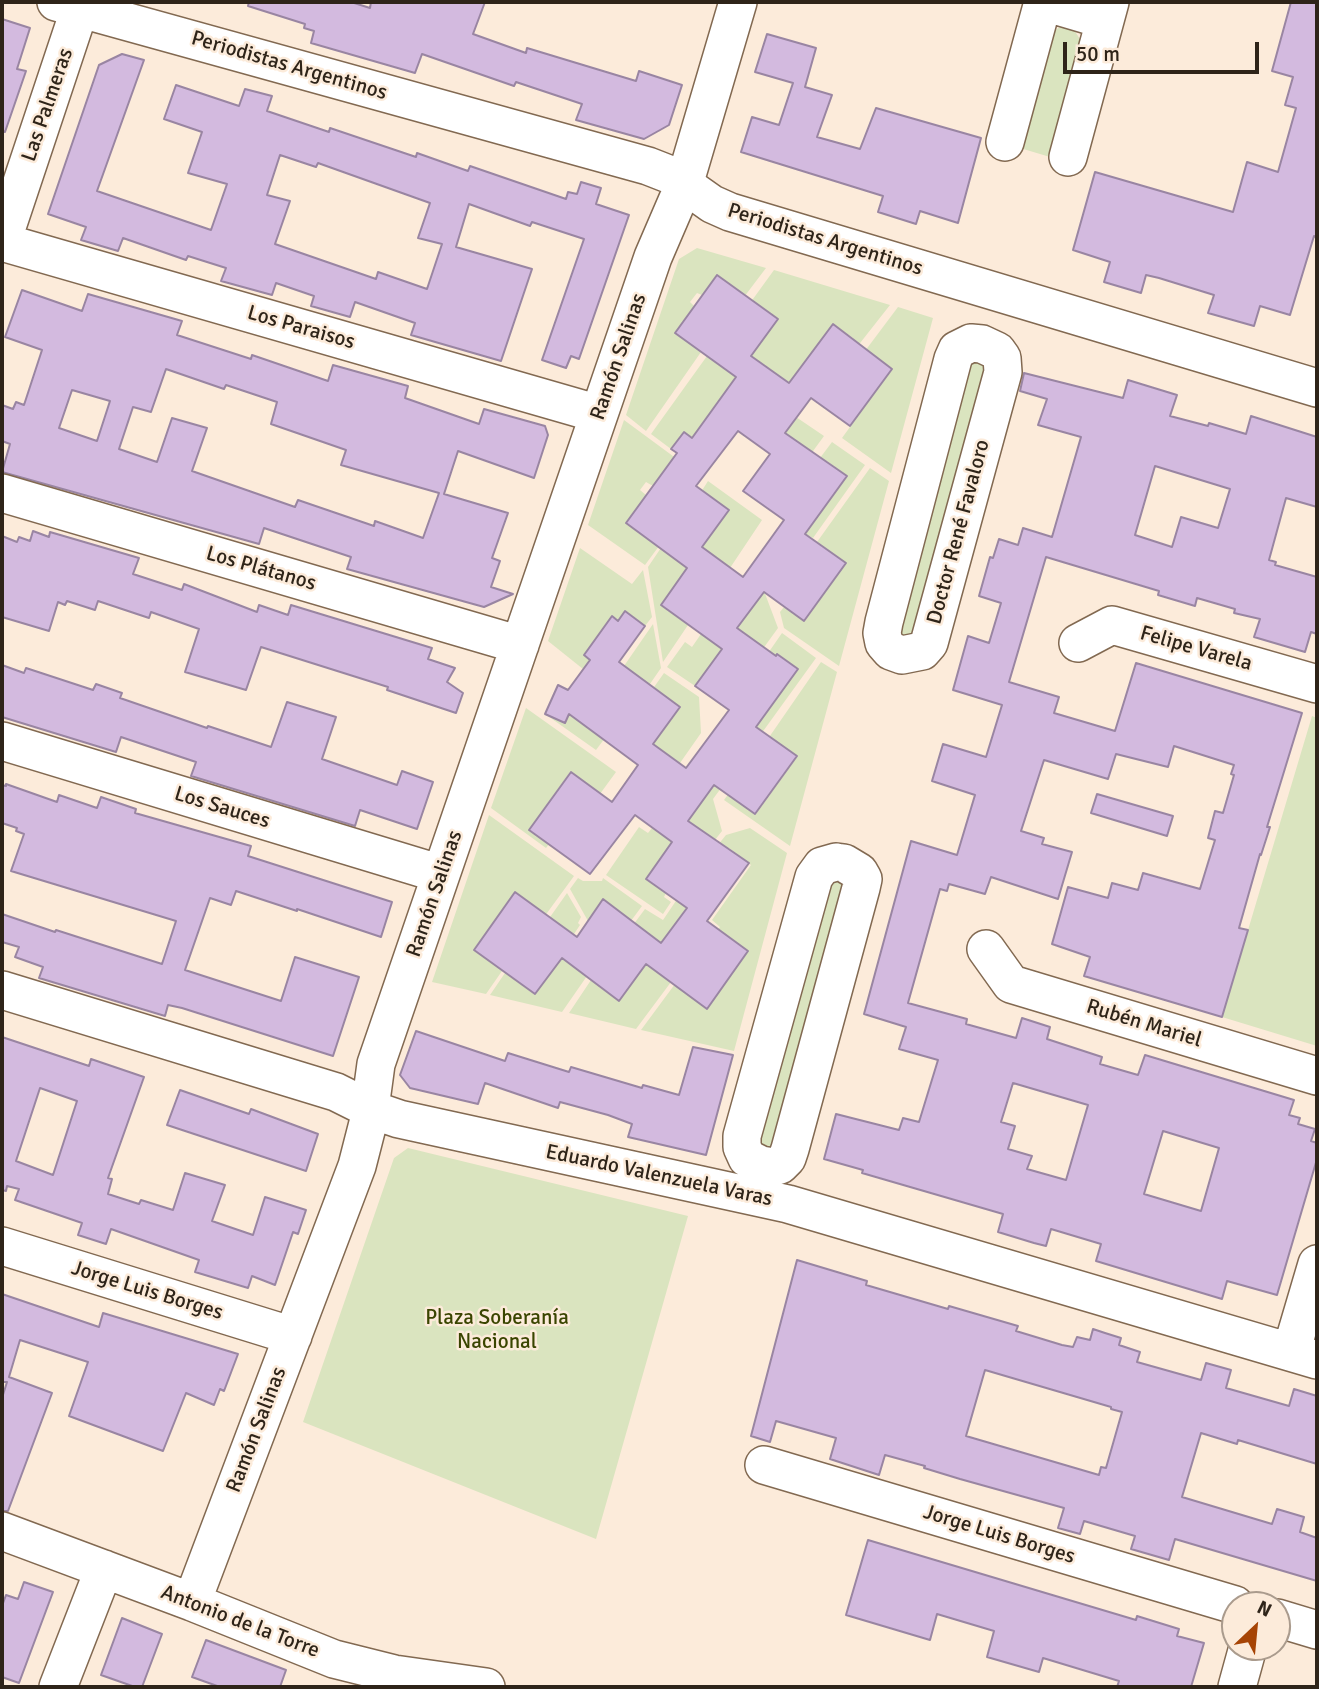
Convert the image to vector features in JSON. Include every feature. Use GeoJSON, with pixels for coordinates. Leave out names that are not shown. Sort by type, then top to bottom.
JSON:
{"type":"FeatureCollection","features":[{"type":"Feature","properties":{"kind":"street","name":"Ramón Salinas"},"geometry":{"type":"LineString","coordinates":[[192,1602],[357,1166],[370,1109],[376,1065],[653,257],[684,186],[738,2]]}},
{"type":"Feature","properties":{"kind":"street"},"geometry":{"type":"LineString","coordinates":[[1005,142],[1044,2],[1107,11],[1068,157]]}},
{"type":"Feature","properties":{"kind":"street","name":"Periodistas Argentinos"},"geometry":{"type":"LineString","coordinates":[[68,5],[648,166],[671,175],[712,204],[730,212],[1316,383]]}},
{"type":"Feature","properties":{"kind":"street","name":"Las Palmeras"},"geometry":{"type":"LineString","coordinates":[[2,242],[68,5]]}},
{"type":"Feature","properties":{"kind":"street","name":"Los Paraisos"},"geometry":{"type":"LineString","coordinates":[[2,242],[599,414]]}},
{"type":"Feature","properties":{"kind":"street"},"geometry":{"type":"LineString","coordinates":[[982,344],[997,292]]}},
{"type":"Feature","properties":{"kind":"street","name":"Doctor René Favaloro"},"geometry":{"type":"LineString","coordinates":[[982,344],[997,351],[1002,358],[1003,372],[929,643],[922,651],[902,655],[891,651],[884,643],[882,633],[887,609],[953,359],[964,345],[982,344]]}},
{"type":"Feature","properties":{"kind":"street","name":"Los Plátanos"},"geometry":{"type":"LineString","coordinates":[[2,493],[520,645]]}},
{"type":"Feature","properties":{"kind":"street","name":"Felipe Varela"},"geometry":{"type":"LineString","coordinates":[[1078,643],[1112,625],[1317,684]]}},
{"type":"Feature","properties":{"kind":"street","name":"Los Sauces"},"geometry":{"type":"LineString","coordinates":[[2,741],[442,874]]}},
{"type":"Feature","properties":{"kind":"street"},"geometry":{"type":"LineString","coordinates":[[827,863],[844,863],[859,872],[863,879],[790,1149],[787,1158],[780,1165],[757,1181],[742,1147],[742,1136],[814,877],[827,863]]}},
{"type":"Feature","properties":{"kind":"street","name":"Rubén Mariel"},"geometry":{"type":"LineString","coordinates":[[986,949],[1011,984],[1317,1076]]}},
{"type":"Feature","properties":{"kind":"street","name":"Eduardo Valenzuela Varas"},"geometry":{"type":"LineString","coordinates":[[2,990],[336,1092],[370,1109],[399,1119],[757,1181],[788,1204],[1304,1356]]}},
{"type":"Feature","properties":{"kind":"street","name":"Jorge Luis Borges"},"geometry":{"type":"LineString","coordinates":[[2,1246],[293,1336]]}},
{"type":"Feature","properties":{"kind":"street"},"geometry":{"type":"LineString","coordinates":[[1304,1356],[1317,1264]]}},
{"type":"Feature","properties":{"kind":"street","name":"Jorge Luis Borges"},"geometry":{"type":"LineString","coordinates":[[764,1465],[1221,1601]]}},
{"type":"Feature","properties":{"kind":"street","name":"Antonio de la Torre"},"geometry":{"type":"LineString","coordinates":[[2,1531],[192,1602],[329,1673],[394,1674],[486,1687]]}},
{"type":"Feature","properties":{"kind":"street"},"geometry":{"type":"LineString","coordinates":[[58,1687],[104,1569]]}},
{"type":"Feature","properties":{"kind":"street"},"geometry":{"type":"LineString","coordinates":[[1291,1622],[1317,1630]]}},
{"type":"Feature","properties":{"kind":"street"},"geometry":{"type":"LineString","coordinates":[[1237,1687],[1244,1661]]}},
{"type":"Feature","properties":{"kind":"green space"},"geometry":{"type":"Polygon","coordinates":[[[1060,27],[1074,30],[1080,39],[1050,157],[1020,148],[1054,31],[1060,27]]]}},
{"type":"Feature","properties":{"kind":"green space"},"geometry":{"type":"Polygon","coordinates":[[[697,248],[766,268],[738,305],[737,289],[717,275],[702,295],[697,293],[690,302],[694,306],[675,333],[695,347],[708,342],[646,431],[626,415],[679,259],[697,248]]]}},
{"type":"Feature","properties":{"kind":"green space"},"geometry":{"type":"Polygon","coordinates":[[[774,270],[890,305],[853,352],[846,348],[853,338],[833,324],[790,383],[751,356],[778,319],[745,310],[774,270]]]}},
{"type":"Feature","properties":{"kind":"green space"},"geometry":{"type":"Polygon","coordinates":[[[898,307],[933,318],[891,473],[842,438],[892,369],[872,354],[859,359],[898,307]]]}},
{"type":"Feature","properties":{"kind":"green space"},"geometry":{"type":"Polygon","coordinates":[[[707,356],[736,377],[718,457],[684,432],[671,449],[651,434],[707,356]]]}},
{"type":"Feature","properties":{"kind":"green space"},"geometry":{"type":"Polygon","coordinates":[[[974,360],[987,363],[912,638],[900,636],[898,626],[966,369],[974,360]]]}},
{"type":"Feature","properties":{"kind":"green space"},"geometry":{"type":"Polygon","coordinates":[[[796,417],[824,436],[805,462],[785,433],[796,417]]]}},
{"type":"Feature","properties":{"kind":"green space"},"geometry":{"type":"Polygon","coordinates":[[[624,420],[700,476],[653,486],[646,482],[640,490],[646,495],[626,523],[646,538],[665,538],[645,565],[588,525],[624,420]]]}},
{"type":"Feature","properties":{"kind":"green space"},"geometry":{"type":"Polygon","coordinates":[[[832,442],[865,465],[813,538],[805,534],[847,476],[827,461],[820,471],[814,466],[832,442]]]}},
{"type":"Feature","properties":{"kind":"green space"},"geometry":{"type":"Polygon","coordinates":[[[870,468],[889,481],[839,666],[784,628],[780,612],[784,607],[805,621],[846,563],[817,542],[870,468]]]}},
{"type":"Feature","properties":{"kind":"green space"},"geometry":{"type":"Polygon","coordinates":[[[708,481],[762,520],[724,577],[722,561],[702,547],[729,510],[696,500],[708,481]]]}},
{"type":"Feature","properties":{"kind":"green space"},"geometry":{"type":"Polygon","coordinates":[[[667,539],[674,544],[667,553],[687,568],[661,605],[688,625],[663,662],[648,567],[667,539]]]}},
{"type":"Feature","properties":{"kind":"green space"},"geometry":{"type":"Polygon","coordinates":[[[580,548],[632,584],[643,570],[652,617],[645,626],[626,611],[618,621],[612,616],[584,655],[590,660],[583,669],[548,641],[580,548]]]}},
{"type":"Feature","properties":{"kind":"green space"},"geometry":{"type":"Polygon","coordinates":[[[764,591],[778,628],[757,657],[737,628],[764,591]]]}},
{"type":"Feature","properties":{"kind":"green space"},"geometry":{"type":"Polygon","coordinates":[[[653,624],[661,668],[643,694],[624,666],[653,624]]]}},
{"type":"Feature","properties":{"kind":"green space"},"geometry":{"type":"Polygon","coordinates":[[[782,633],[816,658],[756,741],[749,736],[797,668],[778,654],[771,663],[764,659],[782,633]]]}},
{"type":"Feature","properties":{"kind":"green space"},"geometry":{"type":"Polygon","coordinates":[[[701,634],[722,649],[695,686],[667,667],[685,642],[692,647],[701,634]]]}},
{"type":"Feature","properties":{"kind":"green space"},"geometry":{"type":"Polygon","coordinates":[[[821,662],[837,672],[790,846],[724,800],[735,785],[735,800],[756,814],[797,757],[763,746],[821,662]]]}},
{"type":"Feature","properties":{"kind":"green space"},"geometry":{"type":"Polygon","coordinates":[[[664,673],[699,697],[701,733],[673,773],[673,759],[653,744],[680,707],[647,697],[664,673]]]}},
{"type":"Feature","properties":{"kind":"green space"},"geometry":{"type":"Polygon","coordinates":[[[577,694],[578,721],[597,735],[604,726],[611,730],[596,750],[545,714],[565,723],[577,694]]]}},
{"type":"Feature","properties":{"kind":"green space"},"geometry":{"type":"Polygon","coordinates":[[[526,708],[616,772],[597,798],[570,772],[529,830],[549,844],[546,848],[491,808],[526,708]]]}},
{"type":"Feature","properties":{"kind":"green space"},"geometry":{"type":"Polygon","coordinates":[[[1312,716],[1317,718],[1317,1046],[1222,1017],[1312,716]]]}},
{"type":"Feature","properties":{"kind":"green space"},"geometry":{"type":"Polygon","coordinates":[[[721,775],[727,780],[713,799],[722,831],[707,850],[688,821],[721,775]]]}},
{"type":"Feature","properties":{"kind":"green space"},"geometry":{"type":"Polygon","coordinates":[[[489,815],[574,876],[539,924],[535,907],[515,893],[474,949],[494,964],[509,961],[486,994],[432,982],[489,815]]]}},
{"type":"Feature","properties":{"kind":"green space"},"geometry":{"type":"Polygon","coordinates":[[[639,827],[648,833],[652,828],[672,842],[646,879],[666,893],[664,897],[671,902],[663,914],[606,875],[639,827]]]}},
{"type":"Feature","properties":{"kind":"green space"},"geometry":{"type":"Polygon","coordinates":[[[750,828],[787,853],[734,1051],[641,1030],[675,984],[707,1008],[748,951],[728,936],[721,946],[702,950],[720,927],[712,920],[751,865],[729,848],[723,858],[713,851],[726,835],[750,828]]]}},
{"type":"Feature","properties":{"kind":"green space"},"geometry":{"type":"Polygon","coordinates":[[[848,875],[777,1152],[755,1153],[829,878],[848,875]]]}},
{"type":"Feature","properties":{"kind":"green space"},"geometry":{"type":"Polygon","coordinates":[[[578,878],[583,881],[602,881],[603,878],[642,906],[625,929],[623,914],[603,900],[588,921],[570,889],[578,878]]]}},
{"type":"Feature","properties":{"kind":"green space"},"geometry":{"type":"Polygon","coordinates":[[[684,889],[694,897],[661,943],[627,933],[645,909],[663,920],[684,889]]]}},
{"type":"Feature","properties":{"kind":"green space"},"geometry":{"type":"Polygon","coordinates":[[[567,893],[581,917],[578,923],[580,925],[574,934],[556,922],[549,931],[543,927],[567,893]]]}},
{"type":"Feature","properties":{"kind":"green space"},"geometry":{"type":"Polygon","coordinates":[[[522,948],[521,970],[515,980],[534,994],[561,958],[587,976],[562,1012],[490,995],[522,948]]]}},
{"type":"Feature","properties":{"kind":"green space"},"geometry":{"type":"Polygon","coordinates":[[[646,964],[671,982],[636,1029],[569,1013],[597,971],[606,977],[599,987],[619,1000],[646,964]]]}},
{"type":"Feature","properties":{"kind":"green space","name":"Plaza Soberanía Nacional"},"geometry":{"type":"Polygon","coordinates":[[[408,1148],[688,1216],[596,1539],[303,1422],[394,1158],[408,1148]]]}},
{"type":"Feature","properties":{"kind":"building"},"geometry":{"type":"Polygon","coordinates":[[[249,2],[351,2],[370,8],[371,2],[485,2],[473,34],[526,53],[527,48],[636,81],[639,71],[682,85],[669,125],[644,139],[576,120],[582,104],[516,82],[514,86],[422,54],[415,73],[311,43],[314,31],[304,28],[305,24],[248,6],[249,2]]]}},
{"type":"Feature","properties":{"kind":"building"},"geometry":{"type":"Polygon","coordinates":[[[1291,2],[1317,2],[1317,237],[1314,236],[1290,315],[1260,306],[1254,326],[1208,313],[1214,295],[1159,278],[1146,275],[1141,293],[1104,282],[1110,262],[1073,250],[1095,172],[1233,212],[1247,162],[1278,172],[1296,108],[1285,105],[1293,77],[1272,71],[1291,2]]]}},
{"type":"Feature","properties":{"kind":"building"},"geometry":{"type":"Polygon","coordinates":[[[2,19],[30,28],[17,69],[26,71],[5,132],[2,131],[2,19]]]}},
{"type":"Feature","properties":{"kind":"building"},"geometry":{"type":"Polygon","coordinates":[[[767,34],[816,48],[805,87],[832,95],[817,137],[860,149],[876,108],[981,138],[958,223],[920,211],[916,224],[878,212],[883,196],[741,152],[752,117],[779,125],[793,83],[755,72],[767,34]]]}},
{"type":"Feature","properties":{"kind":"building"},"geometry":{"type":"Polygon","coordinates":[[[122,54],[144,60],[97,191],[211,230],[227,184],[188,173],[202,132],[164,119],[176,85],[239,106],[245,89],[272,96],[267,111],[329,132],[330,128],[416,157],[417,153],[468,171],[470,166],[566,199],[568,192],[577,194],[581,182],[601,188],[596,204],[629,215],[579,359],[571,356],[566,368],[542,360],[584,239],[532,222],[530,226],[469,204],[456,247],[532,269],[501,361],[411,335],[415,323],[355,302],[350,317],[311,306],[314,296],[276,283],[272,295],[221,281],[226,268],[188,256],[186,260],[123,238],[118,251],[81,240],[86,227],[48,214],[99,65],[122,54]],[[280,155],[267,195],[290,201],[275,244],[376,279],[378,272],[427,289],[442,244],[418,238],[430,203],[318,163],[316,167],[280,155]]]}},
{"type":"Feature","properties":{"kind":"building"},"geometry":{"type":"Polygon","coordinates":[[[717,275],[778,319],[751,356],[789,383],[833,324],[892,369],[850,426],[811,398],[785,433],[847,476],[805,534],[846,563],[804,621],[764,592],[737,628],[798,669],[756,727],[797,756],[755,814],[714,785],[688,821],[749,863],[707,921],[748,951],[707,1009],[646,964],[619,1001],[562,958],[535,994],[474,950],[515,892],[577,937],[603,899],[661,943],[687,908],[646,879],[672,842],[635,815],[590,874],[529,830],[571,772],[612,802],[638,765],[569,714],[565,723],[545,714],[558,685],[568,690],[590,660],[584,655],[612,616],[618,621],[625,611],[645,626],[619,662],[680,707],[653,744],[686,768],[729,710],[695,686],[722,649],[661,605],[687,568],[626,523],[677,453],[671,449],[684,432],[692,438],[736,377],[675,333],[717,275]],[[738,431],[696,486],[729,510],[702,547],[743,577],[784,520],[743,491],[770,454],[738,431]]]}},
{"type":"Feature","properties":{"kind":"building"},"geometry":{"type":"Polygon","coordinates":[[[22,290],[82,311],[88,294],[182,321],[177,335],[251,359],[252,355],[328,381],[333,365],[408,386],[405,398],[479,424],[484,409],[545,426],[548,435],[534,478],[458,451],[444,494],[508,513],[492,558],[500,561],[491,587],[513,594],[484,607],[347,569],[351,557],[264,528],[259,544],[2,472],[10,444],[2,441],[2,405],[13,409],[16,402],[24,405],[42,350],[5,337],[22,290]],[[166,369],[151,412],[133,407],[119,449],[157,462],[172,418],[207,428],[192,471],[295,507],[298,500],[374,526],[375,521],[423,538],[439,493],[341,465],[346,450],[271,424],[277,402],[226,385],[224,389],[166,369]],[[72,390],[59,428],[97,441],[110,401],[72,390]]]}},
{"type":"Feature","properties":{"kind":"building"},"geometry":{"type":"Polygon","coordinates":[[[1024,373],[1123,398],[1128,380],[1177,395],[1170,416],[1208,426],[1209,423],[1246,434],[1251,416],[1317,437],[1317,507],[1286,498],[1269,560],[1276,562],[1275,565],[1317,577],[1317,634],[1311,632],[1305,652],[1254,637],[1260,619],[1234,613],[1235,609],[1197,598],[1195,606],[1158,595],[1159,591],[1046,557],[1009,682],[1059,697],[1054,713],[1115,731],[1136,663],[1302,713],[1239,928],[1248,930],[1222,1017],[1084,976],[1090,957],[1052,944],[1068,887],[1108,898],[1112,883],[1138,890],[1143,873],[1200,889],[1215,840],[1208,838],[1215,811],[1223,813],[1234,775],[1231,774],[1234,765],[1174,746],[1168,767],[1116,754],[1108,779],[1044,760],[1021,831],[1044,838],[1042,844],[1072,852],[1058,899],[991,877],[985,894],[949,884],[947,891],[940,889],[908,1003],[967,1019],[966,1024],[1016,1038],[1022,1018],[1050,1027],[1047,1039],[1102,1057],[1100,1064],[1138,1075],[1145,1055],[1294,1100],[1289,1115],[1300,1118],[1298,1124],[1315,1129],[1311,1141],[1317,1143],[1317,1159],[1277,1295],[1227,1281],[1222,1299],[1096,1261],[1101,1244],[1051,1229],[1046,1246],[1034,1243],[998,1232],[1003,1214],[862,1173],[863,1170],[824,1159],[836,1114],[899,1130],[903,1118],[919,1122],[938,1060],[899,1049],[906,1027],[864,1014],[911,841],[957,855],[975,795],[932,781],[943,744],[986,757],[1002,705],[953,690],[968,636],[989,643],[1001,603],[979,596],[990,557],[993,558],[999,539],[1018,545],[1023,528],[1052,537],[1081,437],[1038,425],[1047,399],[1020,391],[1024,373]],[[1155,466],[1135,535],[1172,547],[1181,517],[1218,528],[1230,489],[1155,466]],[[1013,1083],[1001,1122],[1015,1126],[1008,1149],[1032,1156],[1027,1169],[1066,1180],[1088,1105],[1013,1083]],[[1163,1131],[1144,1194],[1201,1211],[1219,1148],[1163,1131]]]}},
{"type":"Feature","properties":{"kind":"building"},"geometry":{"type":"Polygon","coordinates":[[[33,531],[49,537],[50,532],[139,558],[133,574],[182,590],[184,584],[257,612],[259,605],[288,615],[291,605],[432,648],[428,659],[455,668],[447,682],[463,693],[456,713],[387,690],[388,687],[261,647],[246,690],[185,672],[199,629],[151,612],[149,618],[98,601],[95,610],[67,601],[65,605],[58,602],[49,631],[2,617],[2,536],[17,542],[19,537],[30,541],[33,531]]]}},
{"type":"Feature","properties":{"kind":"building"},"geometry":{"type":"Polygon","coordinates":[[[2,665],[24,673],[26,668],[93,690],[96,684],[122,693],[120,698],[271,747],[287,702],[336,717],[322,759],[397,785],[402,771],[433,782],[417,829],[360,810],[355,826],[191,776],[196,762],[121,737],[116,752],[2,717],[2,665]]]}},
{"type":"Feature","properties":{"kind":"building"},"geometry":{"type":"Polygon","coordinates":[[[6,784],[57,802],[59,795],[97,808],[101,797],[136,809],[135,813],[251,846],[248,856],[392,902],[381,937],[236,891],[231,905],[210,898],[185,970],[281,1001],[295,957],[359,977],[333,1056],[182,1008],[168,1005],[165,1016],[39,978],[43,967],[15,957],[19,947],[2,942],[2,914],[162,964],[176,921],[11,871],[24,834],[16,831],[17,828],[2,823],[2,785],[6,784]]]}},
{"type":"Feature","properties":{"kind":"building"},"geometry":{"type":"Polygon","coordinates":[[[1097,794],[1173,816],[1167,836],[1091,813],[1097,794]]]}},
{"type":"Feature","properties":{"kind":"building"},"geometry":{"type":"Polygon","coordinates":[[[416,1031],[505,1061],[508,1053],[569,1072],[571,1067],[642,1088],[643,1085],[679,1095],[693,1047],[733,1055],[706,1155],[628,1137],[632,1124],[608,1115],[560,1102],[558,1108],[485,1083],[478,1104],[410,1088],[400,1075],[416,1031]]]}},
{"type":"Feature","properties":{"kind":"building"},"geometry":{"type":"Polygon","coordinates":[[[2,1037],[89,1066],[91,1059],[144,1077],[108,1178],[112,1179],[108,1194],[139,1204],[141,1200],[173,1210],[185,1173],[225,1185],[212,1221],[253,1235],[265,1197],[306,1210],[298,1234],[293,1232],[275,1285],[252,1276],[248,1288],[195,1272],[199,1260],[111,1229],[106,1244],[78,1235],[82,1223],[15,1200],[19,1189],[7,1186],[6,1191],[2,1190],[2,1037]],[[40,1088],[16,1161],[53,1175],[77,1101],[40,1088]]]}},
{"type":"Feature","properties":{"kind":"building"},"geometry":{"type":"Polygon","coordinates":[[[180,1090],[249,1114],[251,1109],[318,1134],[306,1171],[167,1125],[180,1090]]]}},
{"type":"Feature","properties":{"kind":"building"},"geometry":{"type":"Polygon","coordinates":[[[797,1260],[867,1281],[866,1285],[1018,1326],[1016,1331],[1062,1345],[1073,1347],[1077,1337],[1090,1340],[1093,1329],[1121,1338],[1119,1345],[1140,1352],[1137,1362],[1201,1380],[1206,1363],[1231,1370],[1226,1388],[1289,1406],[1294,1389],[1317,1396],[1317,1464],[1238,1440],[1237,1444],[1201,1433],[1182,1497],[1272,1524],[1277,1509],[1304,1517],[1300,1532],[1317,1538],[1317,1581],[1175,1539],[1169,1560],[1131,1549],[1135,1536],[1084,1521],[1080,1534],[1058,1528],[1064,1508],[885,1455],[879,1475],[830,1459],[836,1438],[776,1421],[770,1442],[751,1436],[797,1260]],[[985,1370],[966,1436],[1099,1475],[1101,1467],[1106,1468],[1122,1412],[985,1370]]]}},
{"type":"Feature","properties":{"kind":"building"},"geometry":{"type":"Polygon","coordinates":[[[2,1294],[99,1327],[103,1313],[238,1354],[224,1391],[220,1389],[214,1405],[186,1393],[163,1451],[69,1416],[88,1362],[20,1340],[9,1377],[52,1393],[8,1511],[2,1511],[2,1398],[7,1382],[2,1382],[2,1294]]]}},
{"type":"Feature","properties":{"kind":"building"},"geometry":{"type":"Polygon","coordinates":[[[868,1540],[1136,1620],[1137,1616],[1179,1629],[1177,1636],[1204,1643],[1191,1687],[1117,1687],[1119,1681],[1043,1658],[1039,1672],[987,1657],[994,1631],[937,1614],[930,1640],[846,1615],[868,1540]]]}},
{"type":"Feature","properties":{"kind":"building"},"geometry":{"type":"Polygon","coordinates":[[[24,1582],[53,1592],[19,1683],[2,1677],[2,1606],[6,1595],[18,1599],[24,1582]]]}},
{"type":"Feature","properties":{"kind":"building"},"geometry":{"type":"Polygon","coordinates":[[[122,1618],[162,1634],[142,1687],[101,1675],[122,1618]]]}},
{"type":"Feature","properties":{"kind":"building"},"geometry":{"type":"Polygon","coordinates":[[[206,1640],[286,1670],[280,1687],[220,1687],[192,1677],[206,1640]]]}}]}
